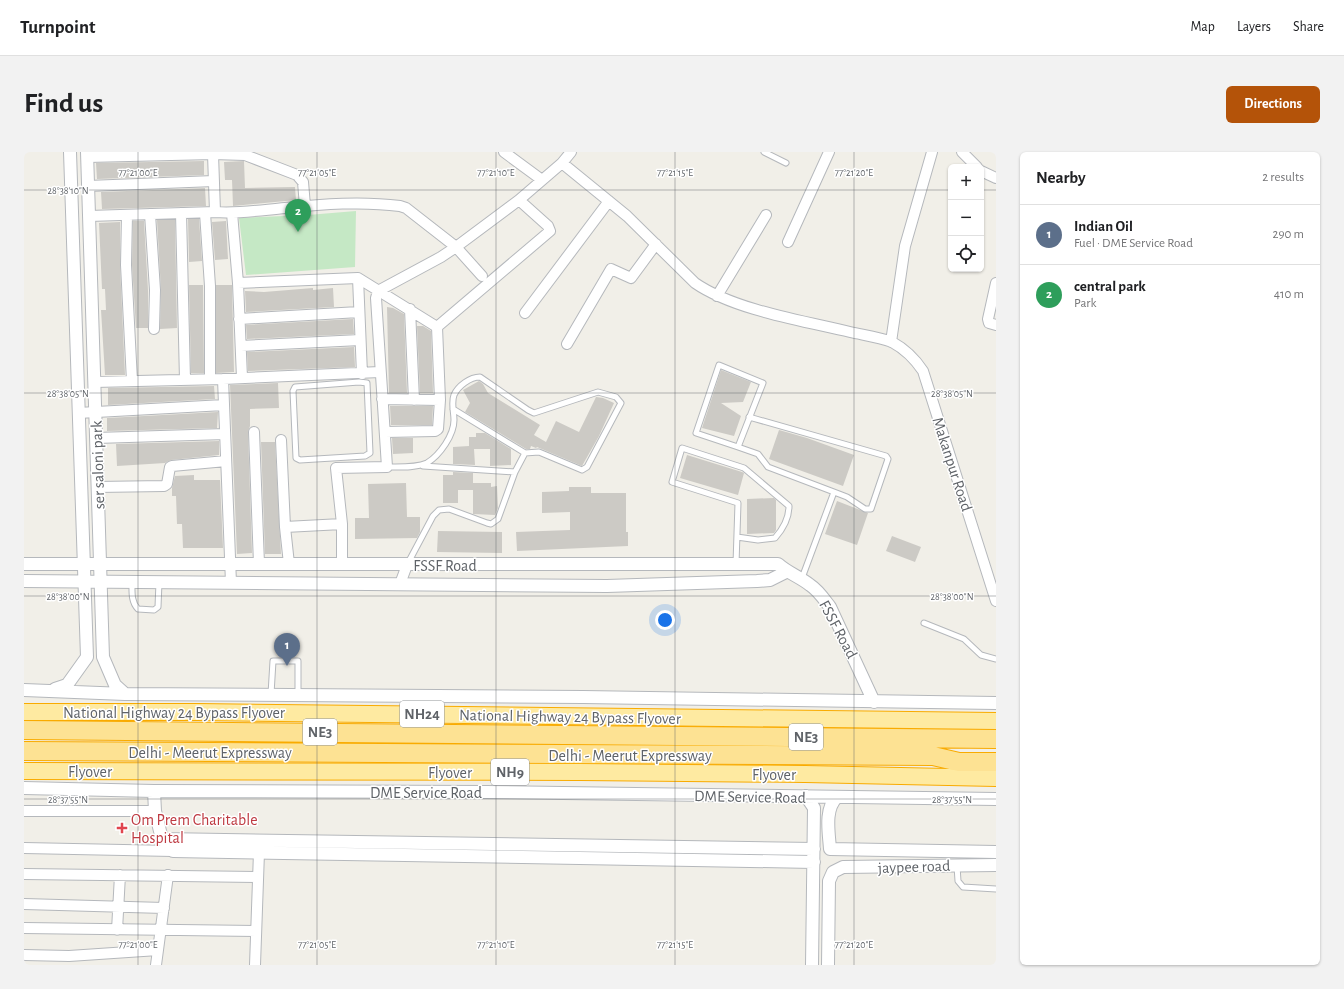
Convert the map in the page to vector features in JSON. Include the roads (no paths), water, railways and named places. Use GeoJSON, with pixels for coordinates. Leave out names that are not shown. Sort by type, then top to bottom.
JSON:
{"type":"FeatureCollection","features":[{"type":"Feature","properties":{"kind":"highway","name":"National Highway 24 Bypass Flyover"},"geometry":{"type":"LineString","coordinates":[[24,712],[219,712],[996,721]]}},
{"type":"Feature","properties":{"kind":"highway","name":"Delhi - Meerut Expressway"},"geometry":{"type":"LineString","coordinates":[[24,730],[996,739]]}},
{"type":"Feature","properties":{"kind":"highway","name":"Delhi - Meerut Expressway"},"geometry":{"type":"LineString","coordinates":[[24,751],[933,756],[959,762],[996,762]]}},
{"type":"Feature","properties":{"kind":"highway","name":"Flyover"},"geometry":{"type":"LineString","coordinates":[[24,771],[587,772],[996,778]]}},
{"type":"Feature","properties":{"kind":"street"},"geometry":{"type":"LineString","coordinates":[[50,690],[68,685],[87,657],[86,582],[78,413],[70,152]]}},
{"type":"Feature","properties":{"kind":"street"},"geometry":{"type":"LineString","coordinates":[[504,152],[542,180]]}},
{"type":"Feature","properties":{"kind":"street"},"geometry":{"type":"LineString","coordinates":[[342,565],[342,524],[336,468],[387,467],[376,298],[378,291],[441,257],[456,247],[519,200],[562,163],[571,152]]}},
{"type":"Feature","properties":{"kind":"street"},"geometry":{"type":"LineString","coordinates":[[788,242],[829,152]]}},
{"type":"Feature","properties":{"kind":"street"},"geometry":{"type":"LineString","coordinates":[[891,342],[905,246],[932,152]]}},
{"type":"Feature","properties":{"kind":"street"},"geometry":{"type":"LineString","coordinates":[[962,152],[974,164]]}},
{"type":"Feature","properties":{"kind":"street"},"geometry":{"type":"LineString","coordinates":[[210,379],[210,212],[214,181],[213,154]]}},
{"type":"Feature","properties":{"kind":"street"},"geometry":{"type":"LineString","coordinates":[[87,155],[245,155],[297,175],[303,182],[306,206]]}},
{"type":"Feature","properties":{"kind":"street","name":"ser saloni park"},"geometry":{"type":"LineString","coordinates":[[87,155],[103,657],[115,685],[125,694]]}},
{"type":"Feature","properties":{"kind":"street","name":"Makanpur Road"},"geometry":{"type":"LineString","coordinates":[[562,163],[628,216],[695,283],[718,296],[772,313],[891,342],[915,358],[923,370],[996,601]]}},
{"type":"Feature","properties":{"kind":"street"},"geometry":{"type":"LineString","coordinates":[[984,172],[995,175]]}},
{"type":"Feature","properties":{"kind":"street"},"geometry":{"type":"LineString","coordinates":[[88,186],[214,181]]}},
{"type":"Feature","properties":{"kind":"street"},"geometry":{"type":"LineString","coordinates":[[437,327],[480,289],[549,234],[550,231],[548,226],[519,200]]}},
{"type":"Feature","properties":{"kind":"street"},"geometry":{"type":"LineString","coordinates":[[525,313],[609,201]]}},
{"type":"Feature","properties":{"kind":"street"},"geometry":{"type":"LineString","coordinates":[[89,216],[210,212],[232,214],[306,206],[371,204],[400,206],[406,208],[456,247],[482,276]]}},
{"type":"Feature","properties":{"kind":"street"},"geometry":{"type":"LineString","coordinates":[[180,213],[185,380]]}},
{"type":"Feature","properties":{"kind":"street"},"geometry":{"type":"LineString","coordinates":[[150,214],[155,290],[154,329]]}},
{"type":"Feature","properties":{"kind":"street"},"geometry":{"type":"LineString","coordinates":[[232,214],[238,283],[242,378]]}},
{"type":"Feature","properties":{"kind":"street"},"geometry":{"type":"LineString","coordinates":[[127,215],[126,265],[132,381]]}},
{"type":"Feature","properties":{"kind":"street"},"geometry":{"type":"LineString","coordinates":[[718,296],[766,215]]}},
{"type":"Feature","properties":{"kind":"street"},"geometry":{"type":"LineString","coordinates":[[567,344],[611,269],[631,278],[656,244]]}},
{"type":"Feature","properties":{"kind":"street"},"geometry":{"type":"LineString","coordinates":[[238,283],[358,278],[437,327]]}},
{"type":"Feature","properties":{"kind":"street"},"geometry":{"type":"LineString","coordinates":[[358,278],[362,374]]}},
{"type":"Feature","properties":{"kind":"street"},"geometry":{"type":"LineString","coordinates":[[996,283],[988,319],[989,323],[996,325]]}},
{"type":"Feature","properties":{"kind":"street"},"geometry":{"type":"LineString","coordinates":[[410,309],[414,400]]}},
{"type":"Feature","properties":{"kind":"street"},"geometry":{"type":"LineString","coordinates":[[239,319],[359,312]]}},
{"type":"Feature","properties":{"kind":"street"},"geometry":{"type":"LineString","coordinates":[[385,432],[437,430],[440,400],[437,327]]}},
{"type":"Feature","properties":{"kind":"street"},"geometry":{"type":"LineString","coordinates":[[241,346],[360,340]]}},
{"type":"Feature","properties":{"kind":"street"},"geometry":{"type":"LineString","coordinates":[[94,382],[223,379],[380,372]]}},
{"type":"Feature","properties":{"kind":"street"},"geometry":{"type":"LineString","coordinates":[[223,379],[231,583]]}},
{"type":"Feature","properties":{"kind":"street"},"geometry":{"type":"LineString","coordinates":[[382,399],[440,400]]}},
{"type":"Feature","properties":{"kind":"street"},"geometry":{"type":"LineString","coordinates":[[78,413],[224,405]]}},
{"type":"Feature","properties":{"kind":"street"},"geometry":{"type":"LineString","coordinates":[[254,432],[259,564]]}},
{"type":"Feature","properties":{"kind":"street"},"geometry":{"type":"LineString","coordinates":[[96,438],[225,434]]}},
{"type":"Feature","properties":{"kind":"street"},"geometry":{"type":"LineString","coordinates":[[281,440],[285,527],[289,564]]}},
{"type":"Feature","properties":{"kind":"street"},"geometry":{"type":"LineString","coordinates":[[97,487],[164,486],[167,484],[170,467],[172,466],[226,460]]}},
{"type":"Feature","properties":{"kind":"street"},"geometry":{"type":"LineString","coordinates":[[285,527],[342,524]]}},
{"type":"Feature","properties":{"kind":"street","name":"FSSF Road"},"geometry":{"type":"LineString","coordinates":[[24,564],[778,564],[786,572],[801,579],[821,594],[830,606],[874,702]]}},
{"type":"Feature","properties":{"kind":"street"},"geometry":{"type":"LineString","coordinates":[[400,584],[407,565]]}},
{"type":"Feature","properties":{"kind":"street"},"geometry":{"type":"LineString","coordinates":[[589,586],[590,565]]}},
{"type":"Feature","properties":{"kind":"street","name":"FSSF Road"},"geometry":{"type":"LineString","coordinates":[[24,581],[589,586],[757,581],[770,580],[786,572]]}},
{"type":"Feature","properties":{"kind":"street"},"geometry":{"type":"LineString","coordinates":[[24,690],[125,694],[996,703]]}},
{"type":"Feature","properties":{"kind":"street","name":"DME Service Road"},"geometry":{"type":"LineString","coordinates":[[24,788],[154,791],[485,792],[996,799]]}},
{"type":"Feature","properties":{"kind":"street"},"geometry":{"type":"LineString","coordinates":[[154,791],[155,811],[162,839],[173,850]]}},
{"type":"Feature","properties":{"kind":"street"},"geometry":{"type":"LineString","coordinates":[[806,796],[814,808],[812,965]]}},
{"type":"Feature","properties":{"kind":"street"},"geometry":{"type":"LineString","coordinates":[[837,797],[832,801],[830,807],[830,849],[992,852],[992,865]]}},
{"type":"Feature","properties":{"kind":"street"},"geometry":{"type":"LineString","coordinates":[[24,811],[155,811]]}},
{"type":"Feature","properties":{"kind":"street"},"geometry":{"type":"LineString","coordinates":[[162,839],[304,847],[814,855]]}},
{"type":"Feature","properties":{"kind":"street"},"geometry":{"type":"LineString","coordinates":[[24,848],[259,852],[304,847]]}},
{"type":"Feature","properties":{"kind":"street"},"geometry":{"type":"LineString","coordinates":[[255,965],[259,852]]}},
{"type":"Feature","properties":{"kind":"street","name":"jaypee road"},"geometry":{"type":"LineString","coordinates":[[828,965],[829,881],[833,872],[843,868],[957,864],[992,865]]}},
{"type":"Feature","properties":{"kind":"street"},"geometry":{"type":"LineString","coordinates":[[24,874],[258,877]]}},
{"type":"Feature","properties":{"kind":"street"},"geometry":{"type":"LineString","coordinates":[[117,930],[120,875]]}},
{"type":"Feature","properties":{"kind":"street"},"geometry":{"type":"LineString","coordinates":[[156,965],[168,875]]}},
{"type":"Feature","properties":{"kind":"street"},"geometry":{"type":"LineString","coordinates":[[24,904],[164,908]]}},
{"type":"Feature","properties":{"kind":"street"},"geometry":{"type":"LineString","coordinates":[[24,928],[256,932]]}},
{"type":"Feature","properties":{"kind":"street"},"geometry":{"type":"LineString","coordinates":[[24,955],[69,956],[158,950]]}},
{"type":"Feature","properties":{"kind":"lane"},"geometry":{"type":"LineString","coordinates":[[764,152],[786,163]]}},
{"type":"Feature","properties":{"kind":"lane"},"geometry":{"type":"LineString","coordinates":[[738,447],[749,417],[763,382],[719,365],[696,433],[758,454],[768,467],[847,497],[865,509],[871,509],[888,459],[886,456],[749,417]]}},
{"type":"Feature","properties":{"kind":"lane"},"geometry":{"type":"LineString","coordinates":[[418,465],[433,458],[444,446],[454,422],[453,409],[453,401],[456,392],[474,377],[480,377],[534,413],[593,393],[603,393],[620,400],[620,406],[585,470],[578,469],[539,452],[525,453],[453,409]]}},
{"type":"Feature","properties":{"kind":"lane"},"geometry":{"type":"LineString","coordinates":[[367,383],[370,453],[365,456],[335,457],[300,460],[296,458],[293,391],[298,386],[367,383]]}},
{"type":"Feature","properties":{"kind":"lane"},"geometry":{"type":"LineString","coordinates":[[736,565],[738,503],[672,482],[682,448],[744,468],[789,506],[788,518],[781,531],[775,538],[758,540],[737,537]]}},
{"type":"Feature","properties":{"kind":"lane"},"geometry":{"type":"LineString","coordinates":[[407,565],[433,516],[439,510],[449,509],[491,524],[498,519],[515,472],[525,453]]}},
{"type":"Feature","properties":{"kind":"lane"},"geometry":{"type":"LineString","coordinates":[[335,457],[336,468]]}},
{"type":"Feature","properties":{"kind":"lane"},"geometry":{"type":"LineString","coordinates":[[387,467],[418,465],[515,472]]}},
{"type":"Feature","properties":{"kind":"lane"},"geometry":{"type":"LineString","coordinates":[[801,579],[834,492]]}},
{"type":"Feature","properties":{"kind":"lane"},"geometry":{"type":"LineString","coordinates":[[132,582],[133,602],[135,606],[138,609],[154,610],[158,607],[159,582]]}},
{"type":"Feature","properties":{"kind":"lane"},"geometry":{"type":"LineString","coordinates":[[924,623],[964,639],[981,655],[996,659]]}},
{"type":"Feature","properties":{"kind":"lane"},"geometry":{"type":"LineString","coordinates":[[271,695],[273,661],[298,661],[298,696]]}},
{"type":"Feature","properties":{"kind":"lane"},"geometry":{"type":"LineString","coordinates":[[957,864],[958,881],[963,887],[996,889]]}},
{"type":"Feature","properties":{"kind":"place","name":"central park"},"geometry":{"type":"Point","coordinates":[298,232]}},
{"type":"Feature","properties":{"kind":"place","name":"Indian Oil"},"geometry":{"type":"Point","coordinates":[287,666]}},
{"type":"Feature","properties":{"kind":"place","name":"Om Prem Charitable Hospital"},"geometry":{"type":"Point","coordinates":[122,828]}}]}
